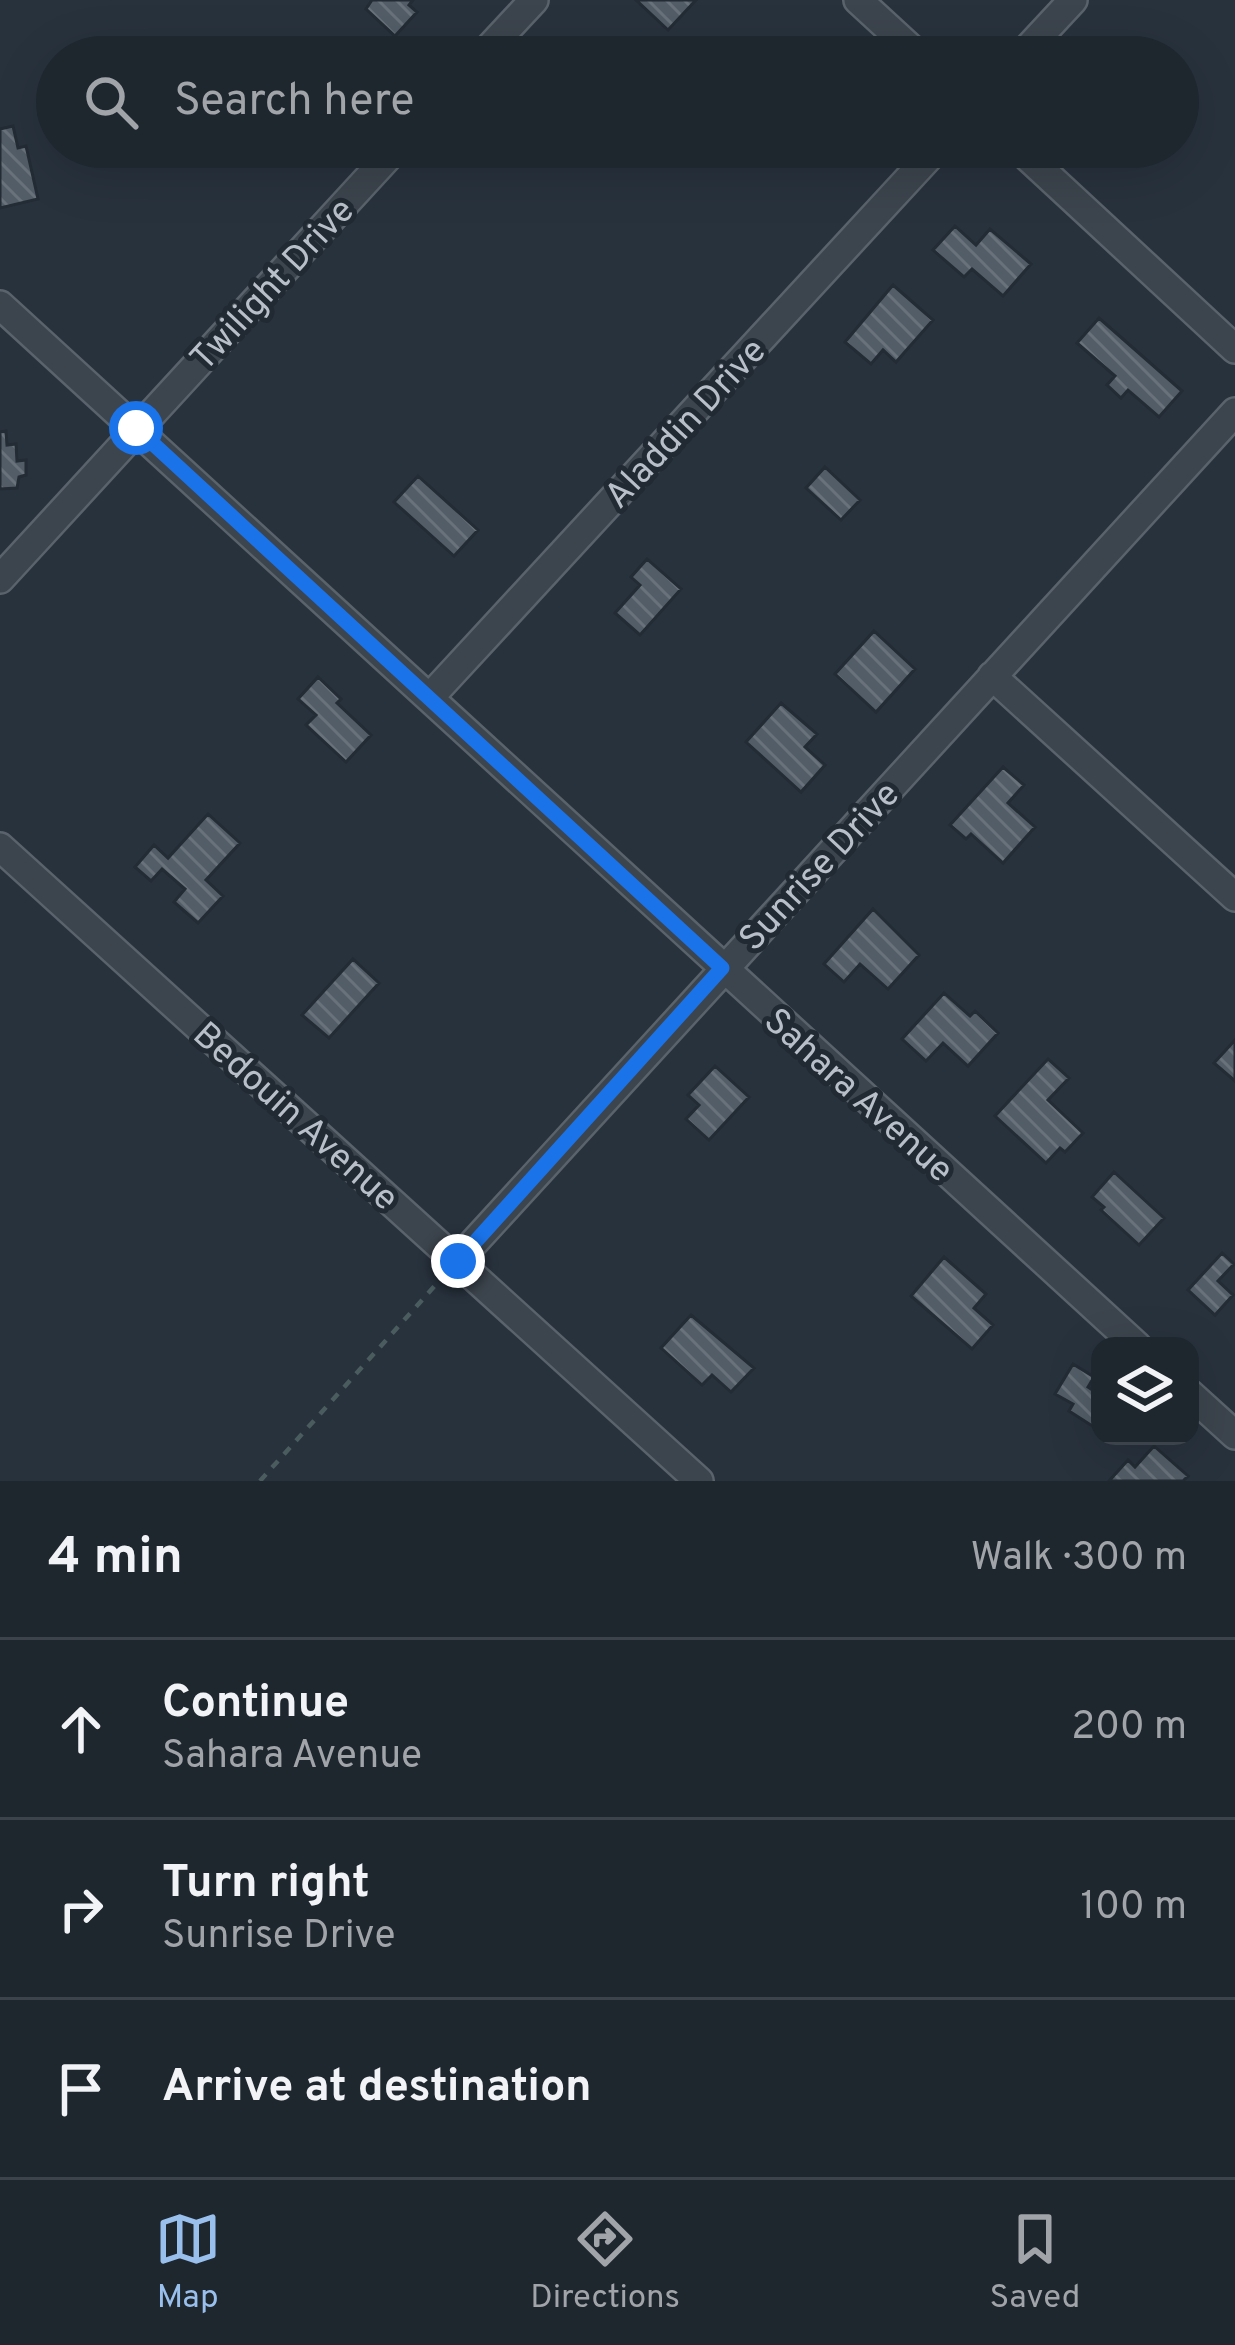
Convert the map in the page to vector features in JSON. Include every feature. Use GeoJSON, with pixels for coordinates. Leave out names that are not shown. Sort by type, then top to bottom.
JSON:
{"type":"FeatureCollection","features":[{"type":"Feature","properties":{"kind":"street"},"geometry":{"type":"LineString","coordinates":[[500,36],[533,0]]}},
{"type":"Feature","properties":{"kind":"street"},"geometry":{"type":"LineString","coordinates":[[858,0],[897,36]]}},
{"type":"Feature","properties":{"kind":"street"},"geometry":{"type":"LineString","coordinates":[[1039,36],[1072,0]]}},
{"type":"Feature","properties":{"kind":"street","name":"Twilight Drive"},"geometry":{"type":"LineString","coordinates":[[0,579],[377,168]]}},
{"type":"Feature","properties":{"kind":"street","name":"Aladdin Drive"},"geometry":{"type":"LineString","coordinates":[[430,697],[919,168]]}},
{"type":"Feature","properties":{"kind":"street"},"geometry":{"type":"LineString","coordinates":[[1040,168],[1235,349]]}},
{"type":"Feature","properties":{"kind":"street","name":"Sahara Avenue"},"geometry":{"type":"LineString","coordinates":[[0,305],[1128,1337]]}},
{"type":"Feature","properties":{"kind":"street","name":"Sunrise Drive"},"geometry":{"type":"LineString","coordinates":[[458,1261],[1235,412]]}},
{"type":"Feature","properties":{"kind":"street"},"geometry":{"type":"LineString","coordinates":[[992,676],[1235,897]]}},
{"type":"Feature","properties":{"kind":"street","name":"Bedouin Avenue"},"geometry":{"type":"LineString","coordinates":[[0,847],[699,1481]]}},
{"type":"Feature","properties":{"kind":"street"},"geometry":{"type":"LineString","coordinates":[[1199,1402],[1235,1435]]}},
{"type":"Feature","properties":{"kind":"path"},"geometry":{"type":"LineString","coordinates":[[260,1481],[458,1261]]}},
{"type":"Feature","properties":{"kind":"building"},"geometry":{"type":"Polygon","coordinates":[[[372,0],[413,0],[409,5],[417,12],[395,36],[366,9],[372,0]]]}},
{"type":"Feature","properties":{"kind":"building"},"geometry":{"type":"Polygon","coordinates":[[[636,0],[696,0],[668,30],[636,0]]]}},
{"type":"Feature","properties":{"kind":"building"},"geometry":{"type":"Polygon","coordinates":[[[13,126],[18,148],[26,146],[38,199],[0,208],[0,129],[13,126]]]}},
{"type":"Feature","properties":{"kind":"building"},"geometry":{"type":"Polygon","coordinates":[[[955,226],[976,245],[990,229],[1031,264],[1003,296],[972,269],[964,277],[933,250],[955,226]]]}},
{"type":"Feature","properties":{"kind":"building"},"geometry":{"type":"Polygon","coordinates":[[[893,285],[933,320],[896,362],[883,350],[871,364],[845,342],[893,285]]]}},
{"type":"Feature","properties":{"kind":"building"},"geometry":{"type":"Polygon","coordinates":[[[1099,318],[1182,391],[1159,417],[1128,390],[1121,398],[1107,385],[1115,376],[1077,343],[1099,318]]]}},
{"type":"Feature","properties":{"kind":"building"},"geometry":{"type":"Polygon","coordinates":[[[6,431],[7,445],[16,444],[17,461],[26,460],[26,475],[19,477],[17,488],[0,489],[0,432],[6,431]]]}},
{"type":"Feature","properties":{"kind":"building"},"geometry":{"type":"Polygon","coordinates":[[[825,467],[860,500],[841,520],[806,488],[825,467]]]}},
{"type":"Feature","properties":{"kind":"building"},"geometry":{"type":"Polygon","coordinates":[[[418,476],[478,530],[454,556],[394,502],[418,476]]]}},
{"type":"Feature","properties":{"kind":"building"},"geometry":{"type":"Polygon","coordinates":[[[647,559],[681,589],[640,635],[615,613],[640,585],[631,577],[647,559]]]}},
{"type":"Feature","properties":{"kind":"building"},"geometry":{"type":"Polygon","coordinates":[[[874,631],[915,669],[876,712],[835,674],[874,631]]]}},
{"type":"Feature","properties":{"kind":"building"},"geometry":{"type":"Polygon","coordinates":[[[318,677],[371,735],[346,762],[306,725],[316,715],[298,699],[318,677]]]}},
{"type":"Feature","properties":{"kind":"building"},"geometry":{"type":"Polygon","coordinates":[[[781,703],[817,734],[805,747],[825,765],[801,792],[746,742],[781,703]]]}},
{"type":"Feature","properties":{"kind":"building"},"geometry":{"type":"Polygon","coordinates":[[[1003,767],[1024,785],[1008,803],[1035,827],[1003,863],[971,834],[966,839],[950,825],[1003,767]]]}},
{"type":"Feature","properties":{"kind":"building"},"geometry":{"type":"Polygon","coordinates":[[[208,814],[240,843],[206,880],[223,896],[198,923],[174,902],[185,889],[162,869],[151,881],[135,867],[154,845],[168,858],[208,814]]]}},
{"type":"Feature","properties":{"kind":"building"},"geometry":{"type":"Polygon","coordinates":[[[873,909],[919,955],[888,989],[860,964],[844,982],[824,964],[873,909]]]}},
{"type":"Feature","properties":{"kind":"building"},"geometry":{"type":"Polygon","coordinates":[[[353,959],[379,983],[329,1038],[302,1015],[353,959]]]}},
{"type":"Feature","properties":{"kind":"building"},"geometry":{"type":"Polygon","coordinates":[[[944,993],[970,1016],[975,1011],[998,1033],[968,1066],[943,1043],[926,1061],[902,1039],[944,993]]]}},
{"type":"Feature","properties":{"kind":"building"},"geometry":{"type":"Polygon","coordinates":[[[1235,1040],[1235,1081],[1214,1063],[1235,1040]]]}},
{"type":"Feature","properties":{"kind":"building"},"geometry":{"type":"Polygon","coordinates":[[[1048,1059],[1069,1078],[1048,1100],[1083,1133],[1046,1163],[995,1116],[1048,1059]]]}},
{"type":"Feature","properties":{"kind":"building"},"geometry":{"type":"Polygon","coordinates":[[[715,1066],[749,1097],[709,1140],[686,1119],[699,1105],[688,1095],[715,1066]]]}},
{"type":"Feature","properties":{"kind":"building"},"geometry":{"type":"Polygon","coordinates":[[[1114,1172],[1164,1218],[1139,1245],[1092,1197],[1114,1172]]]}},
{"type":"Feature","properties":{"kind":"building"},"geometry":{"type":"Polygon","coordinates":[[[1222,1253],[1234,1264],[1218,1281],[1233,1295],[1215,1315],[1188,1290],[1222,1253]]]}},
{"type":"Feature","properties":{"kind":"building"},"geometry":{"type":"Polygon","coordinates":[[[944,1257],[986,1294],[974,1308],[993,1325],[972,1349],[911,1296],[944,1257]]]}},
{"type":"Feature","properties":{"kind":"building"},"geometry":{"type":"Polygon","coordinates":[[[691,1315],[754,1368],[731,1392],[712,1375],[702,1385],[661,1348],[691,1315]]]}},
{"type":"Feature","properties":{"kind":"building"},"geometry":{"type":"Polygon","coordinates":[[[1073,1364],[1091,1375],[1091,1425],[1069,1411],[1073,1404],[1055,1394],[1073,1364]]]}},
{"type":"Feature","properties":{"kind":"building"},"geometry":{"type":"Polygon","coordinates":[[[1154,1446],[1188,1476],[1183,1481],[1109,1481],[1128,1460],[1135,1467],[1154,1446]]]}},
{"type":"Feature","properties":{"kind":"route"},"geometry":{"type":"LineString","coordinates":[[136,428],[722,968],[458,1261]]}}]}
